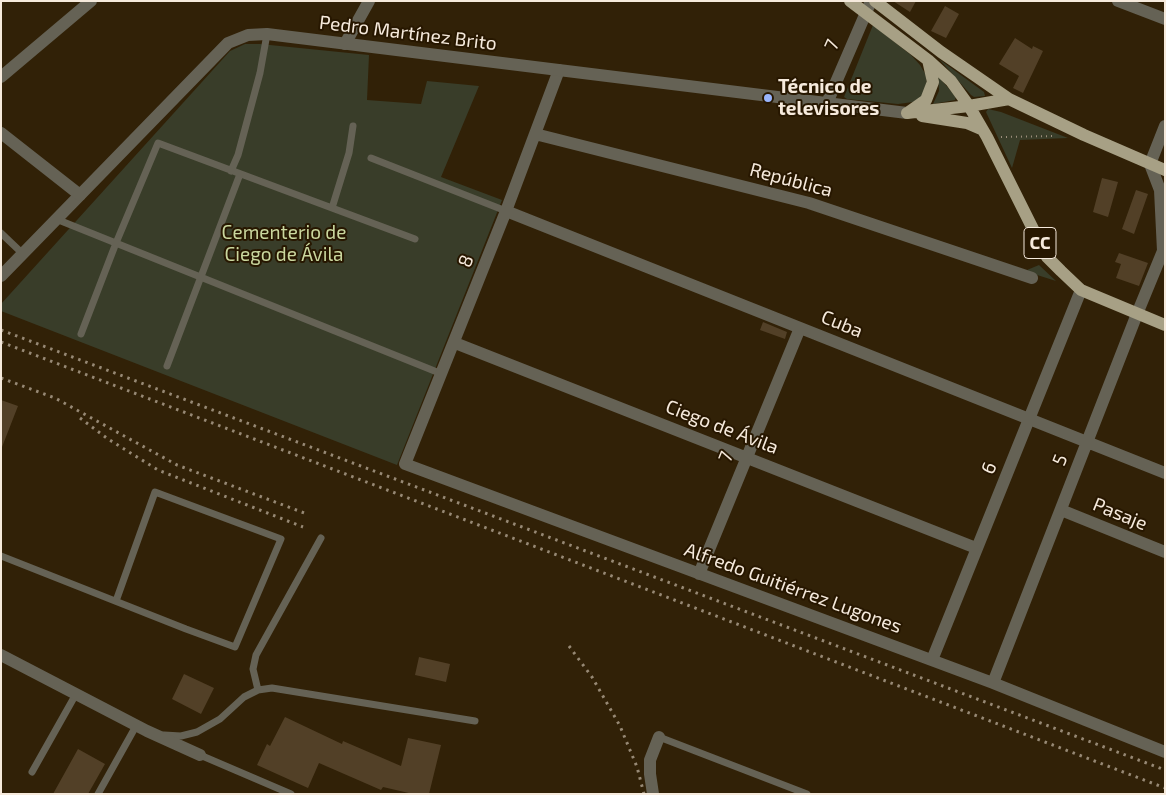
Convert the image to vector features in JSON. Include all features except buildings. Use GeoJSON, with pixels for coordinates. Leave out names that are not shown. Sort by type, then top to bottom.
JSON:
{"type":"FeatureCollection","features":[{"type":"Feature","properties":{"kind":"main road","name":"CC"},"geometry":{"type":"LineString","coordinates":[[850,1],[868,7],[951,81],[969,106],[984,133],[1047,257],[1081,290],[1165,324]]}},
{"type":"Feature","properties":{"kind":"main road"},"geometry":{"type":"LineString","coordinates":[[875,1],[941,52],[1009,99],[1084,135],[1165,170]]}},
{"type":"Feature","properties":{"kind":"main road"},"geometry":{"type":"LineString","coordinates":[[907,113],[926,100],[934,82],[928,60]]}},
{"type":"Feature","properties":{"kind":"main road"},"geometry":{"type":"LineString","coordinates":[[907,113],[1009,99]]}},
{"type":"Feature","properties":{"kind":"main road"},"geometry":{"type":"LineString","coordinates":[[907,113],[968,124],[984,133]]}},
{"type":"Feature","properties":{"kind":"street"},"geometry":{"type":"LineString","coordinates":[[1,77],[91,1]]}},
{"type":"Feature","properties":{"kind":"street"},"geometry":{"type":"LineString","coordinates":[[345,44],[369,1]]}},
{"type":"Feature","properties":{"kind":"street"},"geometry":{"type":"LineString","coordinates":[[1118,1],[1165,19]]}},
{"type":"Feature","properties":{"kind":"street","name":"7"},"geometry":{"type":"LineString","coordinates":[[827,103],[868,7]]}},
{"type":"Feature","properties":{"kind":"street","name":"Pedro Martínez Brito"},"geometry":{"type":"LineString","coordinates":[[1,276],[228,43],[248,35],[267,34],[907,113]]}},
{"type":"Feature","properties":{"kind":"street","name":"8"},"geometry":{"type":"LineString","coordinates":[[405,464],[455,343],[559,70]]}},
{"type":"Feature","properties":{"kind":"street"},"geometry":{"type":"LineString","coordinates":[[1150,164],[1165,126]]}},
{"type":"Feature","properties":{"kind":"street"},"geometry":{"type":"LineString","coordinates":[[1,133],[80,195]]}},
{"type":"Feature","properties":{"kind":"street","name":"República"},"geometry":{"type":"LineString","coordinates":[[535,134],[809,203],[1032,278]]}},
{"type":"Feature","properties":{"kind":"street","name":"5"},"geometry":{"type":"LineString","coordinates":[[993,683],[1164,249],[1160,190],[1150,164]]}},
{"type":"Feature","properties":{"kind":"street","name":"Cuba"},"geometry":{"type":"LineString","coordinates":[[506,211],[1165,473]]}},
{"type":"Feature","properties":{"kind":"street","name":"6"},"geometry":{"type":"LineString","coordinates":[[932,660],[1081,290]]}},
{"type":"Feature","properties":{"kind":"street","name":"7"},"geometry":{"type":"LineString","coordinates":[[699,574],[800,328]]}},
{"type":"Feature","properties":{"kind":"street","name":"Ciego de Ávila"},"geometry":{"type":"LineString","coordinates":[[455,343],[976,548]]}},
{"type":"Feature","properties":{"kind":"street","name":"Alfredo Guitiérrez Lugones"},"geometry":{"type":"LineString","coordinates":[[405,464],[993,683],[1165,752]]}},
{"type":"Feature","properties":{"kind":"street","name":"Pasaje"},"geometry":{"type":"LineString","coordinates":[[1061,510],[1165,552]]}},
{"type":"Feature","properties":{"kind":"street"},"geometry":{"type":"LineString","coordinates":[[1,655],[142,729],[200,754]]}},
{"type":"Feature","properties":{"kind":"street"},"geometry":{"type":"LineString","coordinates":[[653,794],[650,760],[659,737]]}},
{"type":"Feature","properties":{"kind":"lane"},"geometry":{"type":"LineString","coordinates":[[231,171],[238,155],[260,73],[267,34]]}},
{"type":"Feature","properties":{"kind":"lane"},"geometry":{"type":"LineString","coordinates":[[332,208],[349,153],[354,126]]}},
{"type":"Feature","properties":{"kind":"lane"},"geometry":{"type":"LineString","coordinates":[[81,334],[116,243],[158,143],[414,239]]}},
{"type":"Feature","properties":{"kind":"lane"},"geometry":{"type":"LineString","coordinates":[[371,158],[506,211]]}},
{"type":"Feature","properties":{"kind":"lane"},"geometry":{"type":"LineString","coordinates":[[167,366],[240,174]]}},
{"type":"Feature","properties":{"kind":"lane"},"geometry":{"type":"LineString","coordinates":[[56,219],[442,374]]}},
{"type":"Feature","properties":{"kind":"lane"},"geometry":{"type":"LineString","coordinates":[[1,233],[23,254]]}},
{"type":"Feature","properties":{"kind":"lane"},"geometry":{"type":"LineString","coordinates":[[1,556],[116,601],[234,647],[281,539],[155,492],[116,601]]}},
{"type":"Feature","properties":{"kind":"lane"},"geometry":{"type":"LineString","coordinates":[[258,690],[253,669],[256,655],[320,538]]}},
{"type":"Feature","properties":{"kind":"lane"},"geometry":{"type":"LineString","coordinates":[[98,794],[142,729],[181,736],[198,732],[220,719],[244,697],[258,690],[272,688],[296,691],[475,721]]}},
{"type":"Feature","properties":{"kind":"lane"},"geometry":{"type":"LineString","coordinates":[[32,772],[76,694]]}},
{"type":"Feature","properties":{"kind":"lane"},"geometry":{"type":"LineString","coordinates":[[659,737],[807,794]]}},
{"type":"Feature","properties":{"kind":"lane"},"geometry":{"type":"LineString","coordinates":[[200,754],[291,794]]}},
{"type":"Feature","properties":{"kind":"path"},"geometry":{"type":"LineString","coordinates":[[984,133],[1064,136]]}},
{"type":"Feature","properties":{"kind":"green space"},"geometry":{"type":"Polygon","coordinates":[[[873,25],[911,55],[920,65],[926,75],[927,84],[922,98],[913,102],[898,104],[847,99],[844,97],[873,25]]]}},
{"type":"Feature","properties":{"kind":"green space","name":"Cementerio de Ciego de Ávila"},"geometry":{"type":"Polygon","coordinates":[[[245,44],[369,55],[367,100],[421,104],[427,81],[479,86],[441,177],[502,200],[397,465],[1,311],[1,304],[230,51],[245,44]]]}},
{"type":"Feature","properties":{"kind":"green space"},"geometry":{"type":"Polygon","coordinates":[[[939,59],[984,92],[985,96],[974,97],[971,95],[939,59]]]}},
{"type":"Feature","properties":{"kind":"green space"},"geometry":{"type":"Polygon","coordinates":[[[938,76],[956,97],[955,100],[933,104],[939,91],[938,76]]]}},
{"type":"Feature","properties":{"kind":"green space"},"geometry":{"type":"Polygon","coordinates":[[[988,109],[1001,112],[1068,138],[1020,140],[1012,168],[986,112],[988,109]]]}},
{"type":"Feature","properties":{"kind":"green space"},"geometry":{"type":"Polygon","coordinates":[[[1039,265],[1056,281],[1027,270],[1039,265]]]}},
{"type":"Feature","properties":{"kind":"railway"},"geometry":{"type":"LineString","coordinates":[[1,330],[1165,770]]}},
{"type":"Feature","properties":{"kind":"railway"},"geometry":{"type":"LineString","coordinates":[[1,342],[1165,788]]}},
{"type":"Feature","properties":{"kind":"railway"},"geometry":{"type":"LineString","coordinates":[[1,378],[55,398],[177,465],[307,514]]}},
{"type":"Feature","properties":{"kind":"railway"},"geometry":{"type":"LineString","coordinates":[[80,418],[108,439],[158,470],[303,527]]}},
{"type":"Feature","properties":{"kind":"railway"},"geometry":{"type":"LineString","coordinates":[[569,646],[592,677],[620,726],[637,767],[644,794]]}},
{"type":"Feature","properties":{"kind":"place","name":"Técnico de televisores"},"geometry":{"type":"Point","coordinates":[768,98]}}]}
